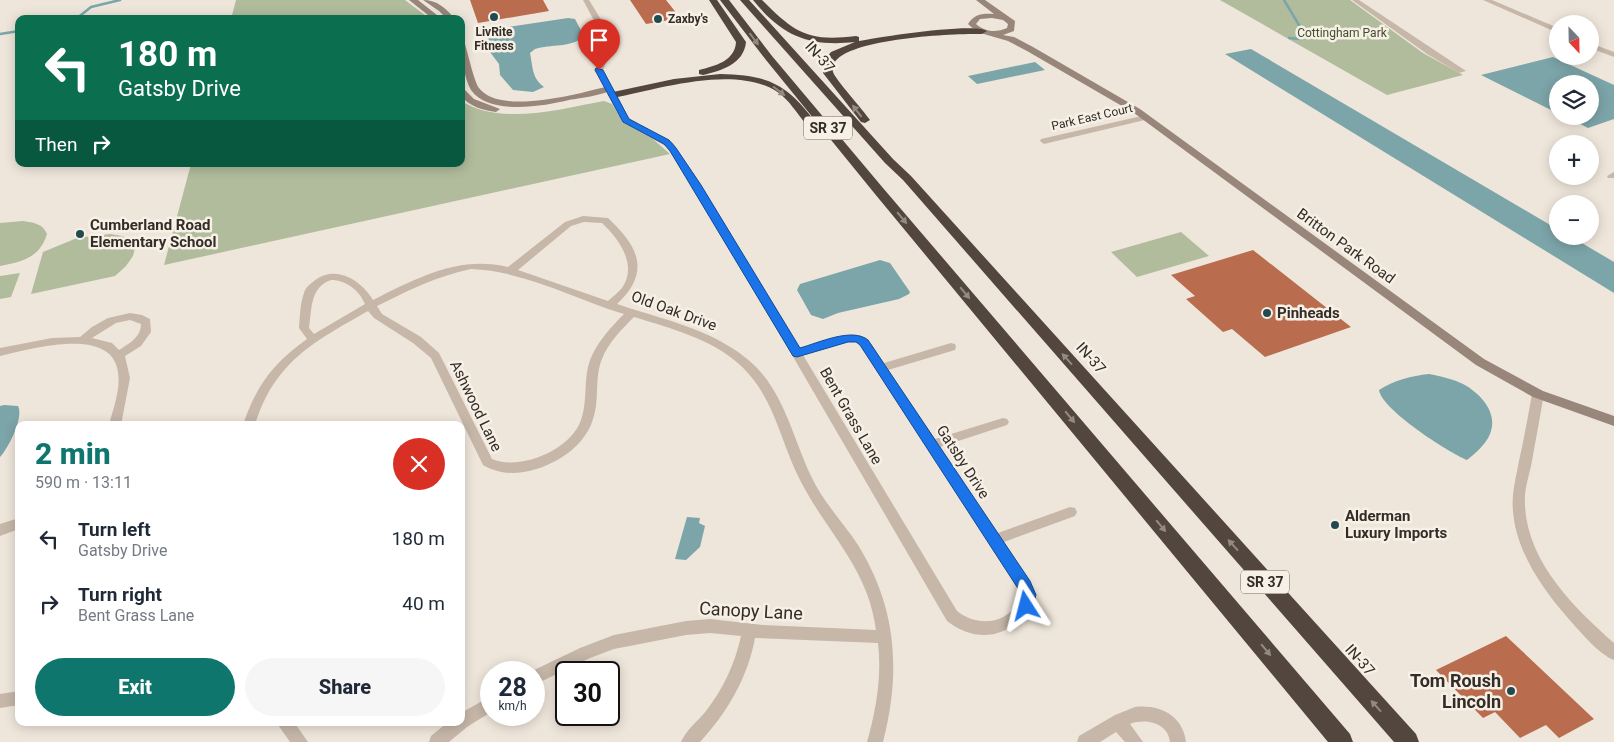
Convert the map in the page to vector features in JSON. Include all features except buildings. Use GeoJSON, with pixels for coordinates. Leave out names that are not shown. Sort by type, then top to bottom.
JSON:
{"type":"FeatureCollection","features":[{"type":"Feature","properties":{"kind":"highway"},"geometry":{"type":"LineString","coordinates":[[611,92],[707,72],[733,59],[740,52],[741,42],[714,0]]}},
{"type":"Feature","properties":{"kind":"highway","name":"SR 37"},"geometry":{"type":"LineString","coordinates":[[724,0],[769,58],[879,191],[1342,742]]}},
{"type":"Feature","properties":{"kind":"highway","name":"IN-37"},"geometry":{"type":"LineString","coordinates":[[744,0],[907,178],[1408,742]]}},
{"type":"Feature","properties":{"kind":"highway"},"geometry":{"type":"LineString","coordinates":[[757,0],[789,30],[824,40],[844,40],[944,28],[960,25],[977,18]]}},
{"type":"Feature","properties":{"kind":"highway"},"geometry":{"type":"LineString","coordinates":[[907,178],[897,162],[829,75],[827,70],[829,61],[839,51],[863,42],[954,32],[985,32]]}},
{"type":"Feature","properties":{"kind":"highway"},"geometry":{"type":"LineString","coordinates":[[611,92],[714,77],[742,78],[766,83],[782,92],[855,171],[879,191]]}},
{"type":"Feature","properties":{"kind":"street"},"geometry":{"type":"LineString","coordinates":[[412,0],[433,15]]}},
{"type":"Feature","properties":{"kind":"street"},"geometry":{"type":"LineString","coordinates":[[427,0],[442,9],[447,15]]}},
{"type":"Feature","properties":{"kind":"street","name":"Bent Grass Lane"},"geometry":{"type":"LineString","coordinates":[[586,0],[609,39],[609,45],[599,68],[626,120],[666,142],[697,185],[936,591],[952,616],[966,626]]}},
{"type":"Feature","properties":{"kind":"street"},"geometry":{"type":"LineString","coordinates":[[970,0],[980,11],[972,24],[985,32],[1002,33],[1013,26]]}},
{"type":"Feature","properties":{"kind":"street"},"geometry":{"type":"LineString","coordinates":[[980,0],[996,14],[1005,18]]}},
{"type":"Feature","properties":{"kind":"street"},"geometry":{"type":"LineString","coordinates":[[1355,0],[1421,47],[1462,71]]}},
{"type":"Feature","properties":{"kind":"street"},"geometry":{"type":"LineString","coordinates":[[1486,0],[1549,27]]}},
{"type":"Feature","properties":{"kind":"street"},"geometry":{"type":"LineString","coordinates":[[977,18],[992,16],[1005,18]]}},
{"type":"Feature","properties":{"kind":"street","name":"Britton Park Road"},"geometry":{"type":"LineString","coordinates":[[1005,18],[1012,23],[1018,35],[1053,55],[1072,74]]}},
{"type":"Feature","properties":{"kind":"street","name":"Britton Park Road"},"geometry":{"type":"LineString","coordinates":[[985,32],[1023,45],[1146,117],[1480,362],[1538,394],[1614,421]]}},
{"type":"Feature","properties":{"kind":"street"},"geometry":{"type":"LineString","coordinates":[[1599,49],[1614,55]]}},
{"type":"Feature","properties":{"kind":"street"},"geometry":{"type":"LineString","coordinates":[[465,58],[474,89],[494,105]]}},
{"type":"Feature","properties":{"kind":"street"},"geometry":{"type":"LineString","coordinates":[[465,96],[473,102],[515,111],[537,109],[611,92]]}},
{"type":"Feature","properties":{"kind":"street","name":"Park East Court"},"geometry":{"type":"LineString","coordinates":[[1044,141],[1146,117]]}},
{"type":"Feature","properties":{"kind":"street"},"geometry":{"type":"LineString","coordinates":[[510,271],[568,224],[583,219],[605,220],[628,247],[633,258],[634,268],[626,288],[609,306]]}},
{"type":"Feature","properties":{"kind":"street","name":"Old Oak Drive"},"geometry":{"type":"LineString","coordinates":[[250,421],[256,401],[268,382],[283,363],[312,340],[370,306],[442,272],[457,268],[491,266],[510,271],[609,306],[694,333],[711,341],[734,354],[758,375],[778,410],[794,453],[810,487],[858,558],[883,617],[886,676],[883,712],[876,742]]}},
{"type":"Feature","properties":{"kind":"street","name":"Ashwood Lane"},"geometry":{"type":"LineString","coordinates":[[312,340],[304,328],[309,292],[318,283],[335,276],[346,278],[366,296],[370,306],[378,316],[418,340],[435,356],[487,462],[501,469],[524,467],[539,462],[568,447],[578,436],[586,426],[589,413],[592,370],[596,360],[609,338],[631,313]]}},
{"type":"Feature","properties":{"kind":"street"},"geometry":{"type":"LineString","coordinates":[[83,340],[92,331],[105,323],[123,317],[141,318],[146,322],[146,332],[137,343],[119,356]]}},
{"type":"Feature","properties":{"kind":"street","name":"Gatsby Drive"},"geometry":{"type":"LineString","coordinates":[[797,353],[848,338],[858,338],[864,342],[1025,586],[1029,595],[1026,606],[1011,621],[986,628],[966,626]]}},
{"type":"Feature","properties":{"kind":"street"},"geometry":{"type":"LineString","coordinates":[[0,352],[44,343],[83,340],[107,346],[119,356],[124,372],[117,421]]}},
{"type":"Feature","properties":{"kind":"street"},"geometry":{"type":"LineString","coordinates":[[882,368],[951,347]]}},
{"type":"Feature","properties":{"kind":"street"},"geometry":{"type":"LineString","coordinates":[[1538,394],[1519,496],[1518,510],[1522,528],[1536,564],[1548,583],[1581,622],[1614,653]]}},
{"type":"Feature","properties":{"kind":"street"},"geometry":{"type":"LineString","coordinates":[[932,446],[1003,422]]}},
{"type":"Feature","properties":{"kind":"street"},"geometry":{"type":"LineString","coordinates":[[995,540],[1070,512]]}},
{"type":"Feature","properties":{"kind":"street"},"geometry":{"type":"LineString","coordinates":[[0,530],[15,524]]}},
{"type":"Feature","properties":{"kind":"street","name":"Canopy Lane"},"geometry":{"type":"LineString","coordinates":[[545,673],[585,653],[614,642],[710,626],[749,631],[885,637]]}},
{"type":"Feature","properties":{"kind":"street"},"geometry":{"type":"LineString","coordinates":[[689,742],[710,719],[740,671],[749,631]]}},
{"type":"Feature","properties":{"kind":"street"},"geometry":{"type":"LineString","coordinates":[[0,701],[15,699]]}},
{"type":"Feature","properties":{"kind":"street"},"geometry":{"type":"LineString","coordinates":[[465,719],[480,710]]}},
{"type":"Feature","properties":{"kind":"street"},"geometry":{"type":"LineString","coordinates":[[1086,742],[1118,722],[1141,714],[1155,716],[1168,721],[1174,728],[1178,742]]}},
{"type":"Feature","properties":{"kind":"street"},"geometry":{"type":"LineString","coordinates":[[1118,722],[1135,742]]}},
{"type":"Feature","properties":{"kind":"street"},"geometry":{"type":"LineString","coordinates":[[287,726],[300,742]]}},
{"type":"Feature","properties":{"kind":"street"},"geometry":{"type":"LineString","coordinates":[[437,742],[456,726]]}},
{"type":"Feature","properties":{"kind":"green space"},"geometry":{"type":"Polygon","coordinates":[[[236,0],[405,0],[425,15],[232,15],[236,0]]]}},
{"type":"Feature","properties":{"kind":"green space","name":"Cottingham Park"},"geometry":{"type":"Polygon","coordinates":[[[1220,0],[1350,0],[1423,53],[1463,75],[1387,95],[1220,0]]]}},
{"type":"Feature","properties":{"kind":"green space"},"geometry":{"type":"Polygon","coordinates":[[[604,101],[612,104],[623,122],[653,139],[670,154],[164,265],[190,167],[465,167],[465,103],[477,109],[494,113],[513,114],[550,111],[604,101]]]}},
{"type":"Feature","properties":{"kind":"green space"},"geometry":{"type":"Polygon","coordinates":[[[23,221],[37,224],[43,228],[47,234],[44,242],[40,249],[29,258],[0,266],[0,223],[23,221]]]}},
{"type":"Feature","properties":{"kind":"green space"},"geometry":{"type":"Polygon","coordinates":[[[1181,232],[1209,256],[1137,277],[1111,252],[1181,232]]]}},
{"type":"Feature","properties":{"kind":"green space"},"geometry":{"type":"Polygon","coordinates":[[[110,234],[122,236],[131,241],[135,248],[133,256],[126,266],[115,276],[31,294],[43,252],[77,238],[110,234]]]}},
{"type":"Feature","properties":{"kind":"green space"},"geometry":{"type":"Polygon","coordinates":[[[20,273],[11,297],[0,299],[0,276],[20,273]]]}},
{"type":"Feature","properties":{"kind":"water"},"geometry":{"type":"Polygon","coordinates":[[[568,18],[575,19],[584,36],[568,44],[535,49],[530,53],[533,68],[537,80],[544,87],[533,92],[513,90],[500,75],[499,64],[490,52],[489,40],[485,35],[489,30],[568,18]]]}},
{"type":"Feature","properties":{"kind":"water"},"geometry":{"type":"Polygon","coordinates":[[[1251,49],[1549,224],[1549,245],[1585,245],[1614,262],[1614,293],[1225,54],[1251,49]]]}},
{"type":"Feature","properties":{"kind":"water"},"geometry":{"type":"Polygon","coordinates":[[[1549,58],[1549,65],[1570,65],[1592,75],[1549,75],[1549,109],[1481,75],[1549,58]]]}},
{"type":"Feature","properties":{"kind":"water"},"geometry":{"type":"Polygon","coordinates":[[[1035,62],[1045,70],[977,84],[968,76],[1035,62]]]}},
{"type":"Feature","properties":{"kind":"water"},"geometry":{"type":"Polygon","coordinates":[[[1599,78],[1614,85],[1614,119],[1599,124],[1599,78]]]}},
{"type":"Feature","properties":{"kind":"water"},"geometry":{"type":"Polygon","coordinates":[[[1582,125],[1597,125],[1588,128],[1582,125]]]}},
{"type":"Feature","properties":{"kind":"water"},"geometry":{"type":"Polygon","coordinates":[[[880,260],[890,263],[910,292],[909,294],[899,299],[838,313],[823,319],[811,315],[797,290],[800,284],[880,260]]]}},
{"type":"Feature","properties":{"kind":"water"},"geometry":{"type":"Polygon","coordinates":[[[1429,374],[1463,384],[1481,398],[1490,411],[1492,426],[1490,434],[1477,452],[1467,460],[1432,440],[1403,419],[1391,408],[1379,390],[1403,379],[1429,374]]]}},
{"type":"Feature","properties":{"kind":"water"},"geometry":{"type":"Polygon","coordinates":[[[0,406],[18,406],[19,417],[18,421],[15,421],[15,429],[11,439],[0,457],[0,406]]]}},
{"type":"Feature","properties":{"kind":"water"},"geometry":{"type":"Polygon","coordinates":[[[687,517],[700,518],[699,523],[705,526],[700,547],[686,560],[675,559],[687,517]]]}},
{"type":"Feature","properties":{"kind":"waterway"},"geometry":{"type":"LineString","coordinates":[[81,15],[91,7],[120,0]]}},
{"type":"Feature","properties":{"kind":"waterway"},"geometry":{"type":"LineString","coordinates":[[1284,0],[1305,35],[1301,39],[1289,38]]}},
{"type":"Feature","properties":{"kind":"waterway"},"geometry":{"type":"LineString","coordinates":[[0,34],[15,32]]}},
{"type":"Feature","properties":{"kind":"place","name":"LivRite Fitness"},"geometry":{"type":"Point","coordinates":[494,17]}},
{"type":"Feature","properties":{"kind":"place","name":"Zaxby's"},"geometry":{"type":"Point","coordinates":[658,19]}},
{"type":"Feature","properties":{"kind":"place","name":"Cumberland Road Elementary School"},"geometry":{"type":"Point","coordinates":[80,234]}},
{"type":"Feature","properties":{"kind":"place","name":"Pinheads"},"geometry":{"type":"Point","coordinates":[1267,313]}},
{"type":"Feature","properties":{"kind":"place","name":"Alderman Luxury Imports"},"geometry":{"type":"Point","coordinates":[1335,525]}},
{"type":"Feature","properties":{"kind":"place","name":"Tom Roush Lincoln"},"geometry":{"type":"Point","coordinates":[1511,691]}},
{"type":"Feature","properties":{"kind":"route"},"geometry":{"type":"LineString","coordinates":[[599,70],[626,120],[670,145],[697,185],[763,299],[797,353],[848,338],[858,338],[864,342],[1025,586],[1029,595],[1026,606]]}}]}
